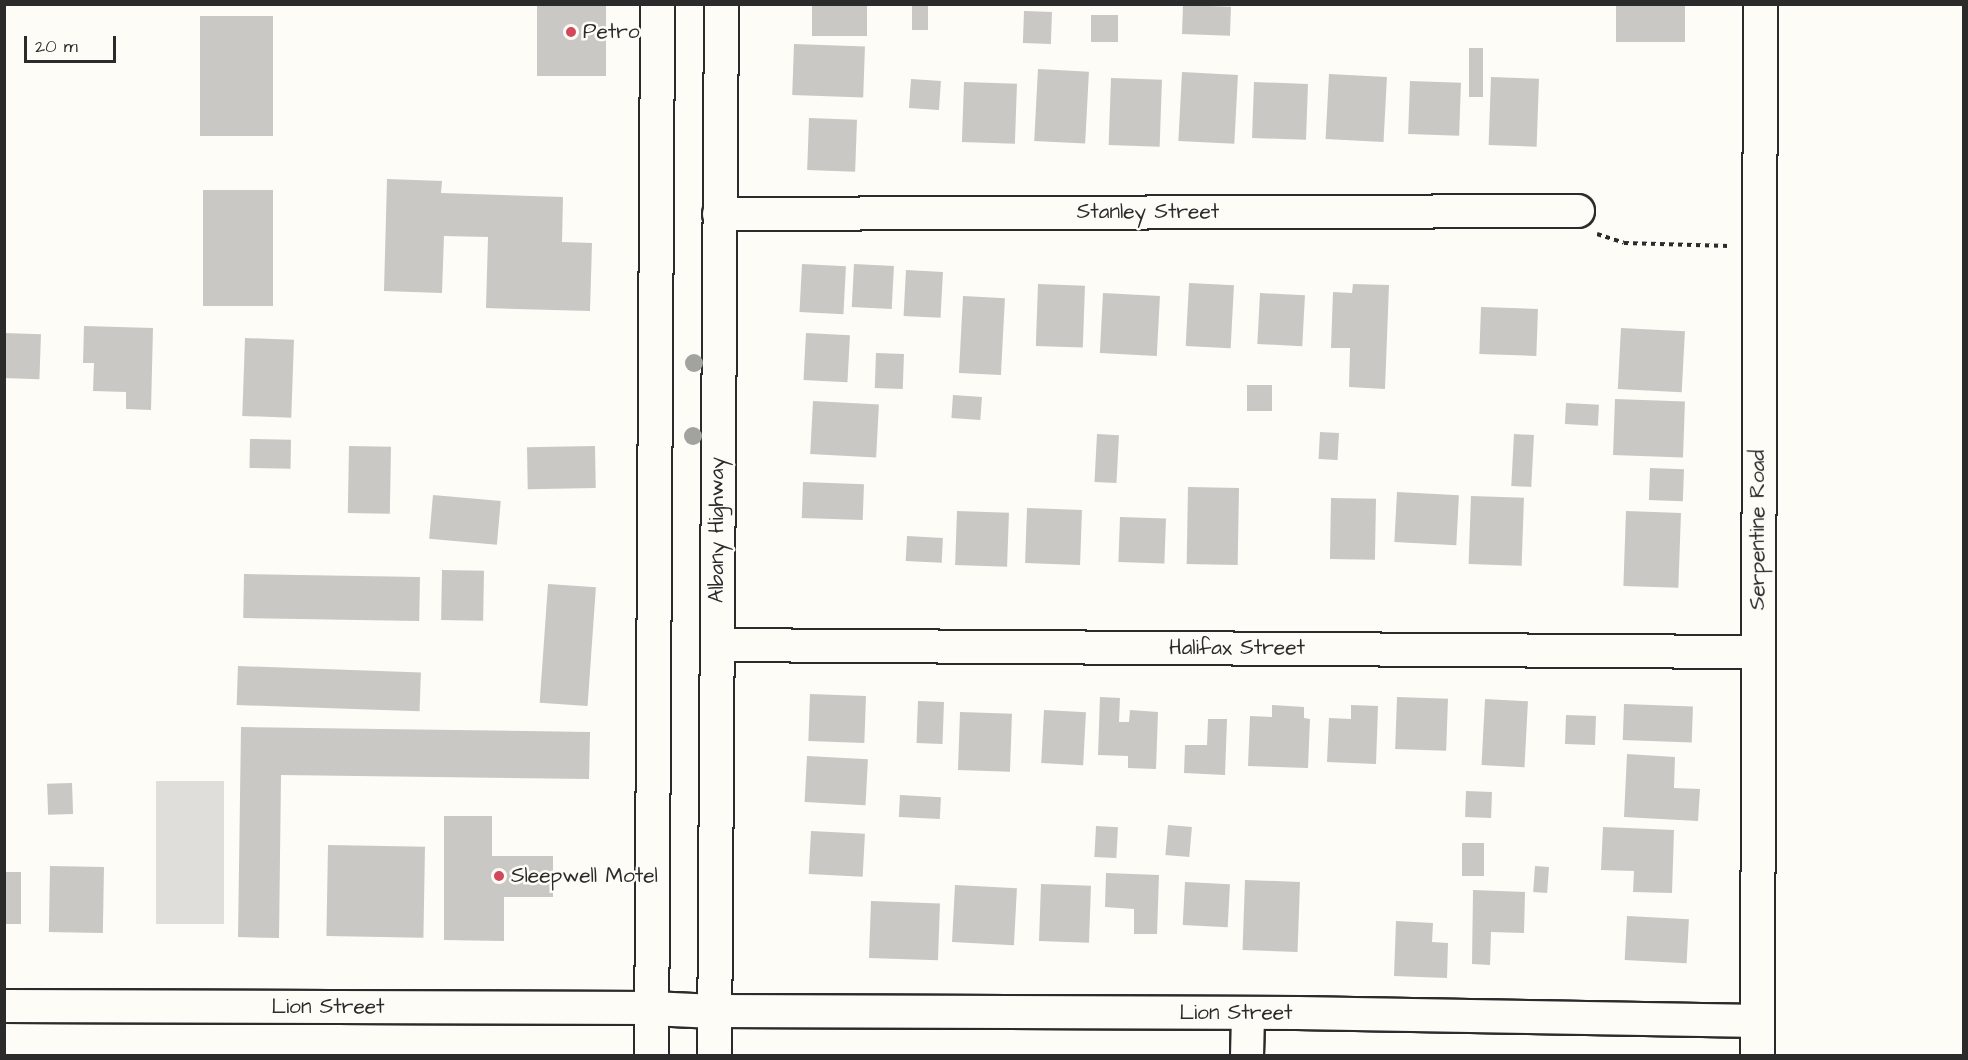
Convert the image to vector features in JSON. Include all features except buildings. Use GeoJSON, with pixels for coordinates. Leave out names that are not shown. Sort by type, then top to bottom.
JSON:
{"type":"FeatureCollection","features":[{"type":"Feature","properties":{"kind":"main road"},"geometry":{"type":"LineString","coordinates":[[651,1056],[657,4]]}},
{"type":"Feature","properties":{"kind":"main road","name":"Albany Highway"},"geometry":{"type":"LineString","coordinates":[[714,1056],[721,4]]}},
{"type":"Feature","properties":{"kind":"main road","name":"Serpentine Road"},"geometry":{"type":"LineString","coordinates":[[1757,1056],[1760,4]]}},
{"type":"Feature","properties":{"kind":"main road"},"geometry":{"type":"LineString","coordinates":[[651,1008],[714,1011]]}},
{"type":"Feature","properties":{"kind":"street","name":"Stanley Street"},"geometry":{"type":"LineString","coordinates":[[719,214],[1578,211]]}},
{"type":"Feature","properties":{"kind":"street","name":"Halifax Street"},"geometry":{"type":"LineString","coordinates":[[717,645],[1757,652]]}},
{"type":"Feature","properties":{"kind":"street","name":"Lion Street"},"geometry":{"type":"LineString","coordinates":[[4,1006],[651,1008]]}},
{"type":"Feature","properties":{"kind":"street","name":"Lion Street"},"geometry":{"type":"LineString","coordinates":[[714,1011],[1248,1014],[1758,1022]]}},
{"type":"Feature","properties":{"kind":"street"},"geometry":{"type":"LineString","coordinates":[[1247,1056],[1248,1014]]}},
{"type":"Feature","properties":{"kind":"path"},"geometry":{"type":"LineString","coordinates":[[1578,211],[1595,234],[1624,243],[1759,247]]}},
{"type":"Feature","properties":{"kind":"shaded area"},"geometry":{"type":"Polygon","coordinates":[[[156,781],[224,781],[224,924],[156,924],[156,781]]]}},
{"type":"Feature","properties":{"kind":"place","name":"Petro"},"geometry":{"type":"Point","coordinates":[571,32]}},
{"type":"Feature","properties":{"kind":"place","name":"Sleepwell Motel"},"geometry":{"type":"Point","coordinates":[499,876]}}]}
